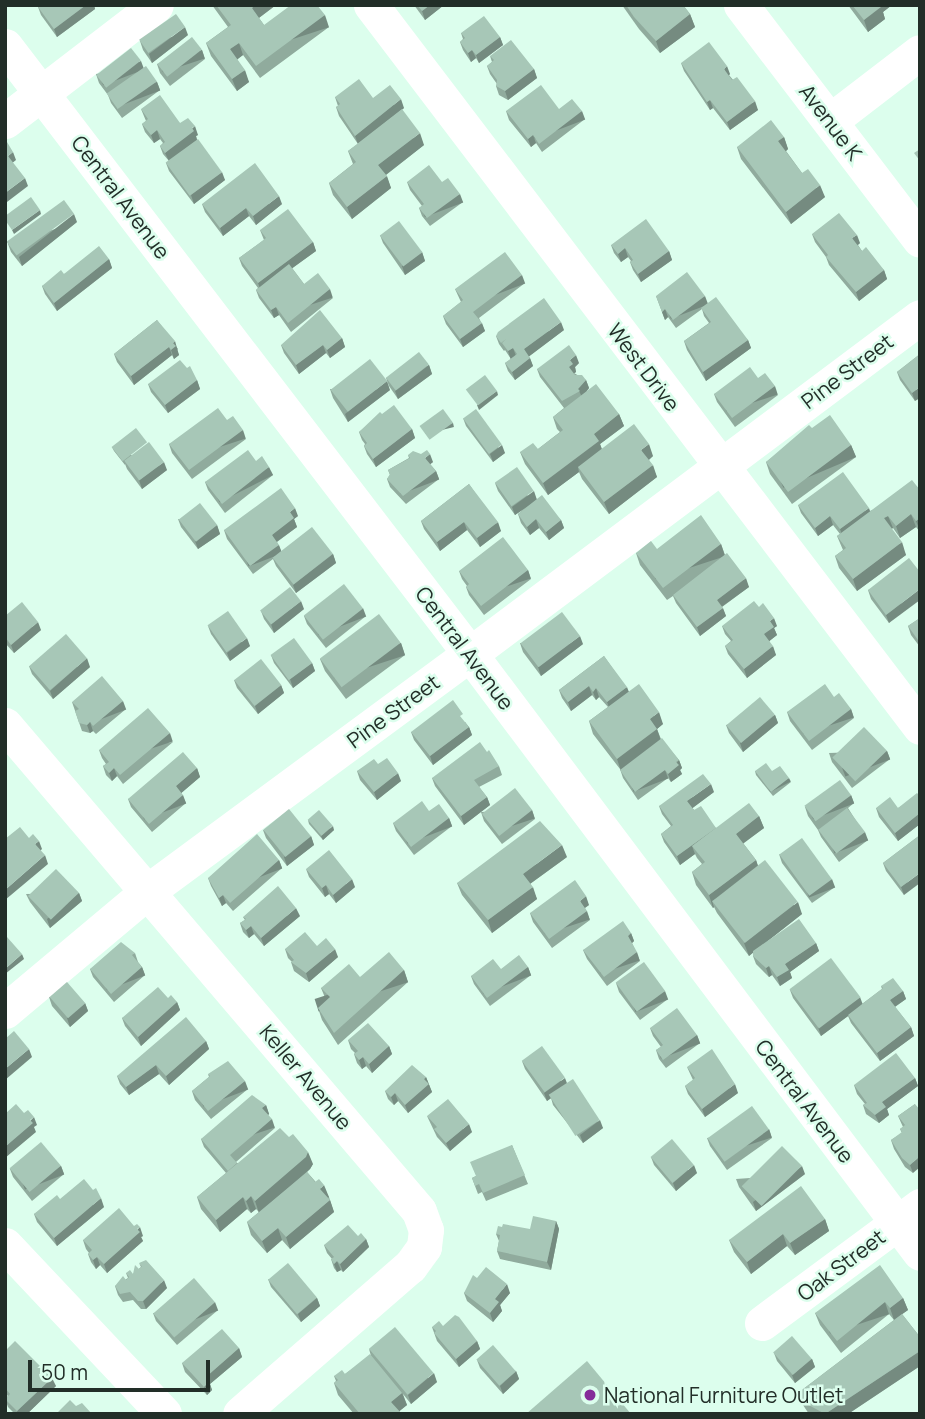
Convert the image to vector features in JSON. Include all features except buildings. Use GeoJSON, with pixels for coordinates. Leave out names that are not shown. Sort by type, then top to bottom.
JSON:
{"type":"FeatureCollection","features":[{"type":"Feature","properties":{"kind":"street"},"geometry":{"type":"LineString","coordinates":[[5,121],[156,5]]}},
{"type":"Feature","properties":{"kind":"street","name":"West Drive"},"geometry":{"type":"LineString","coordinates":[[371,5],[920,727]]}},
{"type":"Feature","properties":{"kind":"street","name":"Avenue K"},"geometry":{"type":"LineString","coordinates":[[741,5],[920,240]]}},
{"type":"Feature","properties":{"kind":"street","name":"Central Avenue"},"geometry":{"type":"LineString","coordinates":[[5,46],[470,654],[908,1214],[920,1253]]}},
{"type":"Feature","properties":{"kind":"street"},"geometry":{"type":"LineString","coordinates":[[830,121],[920,52]]}},
{"type":"Feature","properties":{"kind":"street","name":"Pine Street"},"geometry":{"type":"LineString","coordinates":[[5,1011],[148,891],[920,317]]}},
{"type":"Feature","properties":{"kind":"street","name":"Keller Avenue"},"geometry":{"type":"LineString","coordinates":[[5,725],[419,1211],[426,1230],[424,1247],[410,1266],[240,1414]]}},
{"type":"Feature","properties":{"kind":"street","name":"Oak Street"},"geometry":{"type":"LineString","coordinates":[[762,1323],[908,1214]]}},
{"type":"Feature","properties":{"kind":"street"},"geometry":{"type":"LineString","coordinates":[[5,1245],[164,1414]]}},
{"type":"Feature","properties":{"kind":"place","name":"National Furniture Outlet"},"geometry":{"type":"Point","coordinates":[590,1395]}}]}
